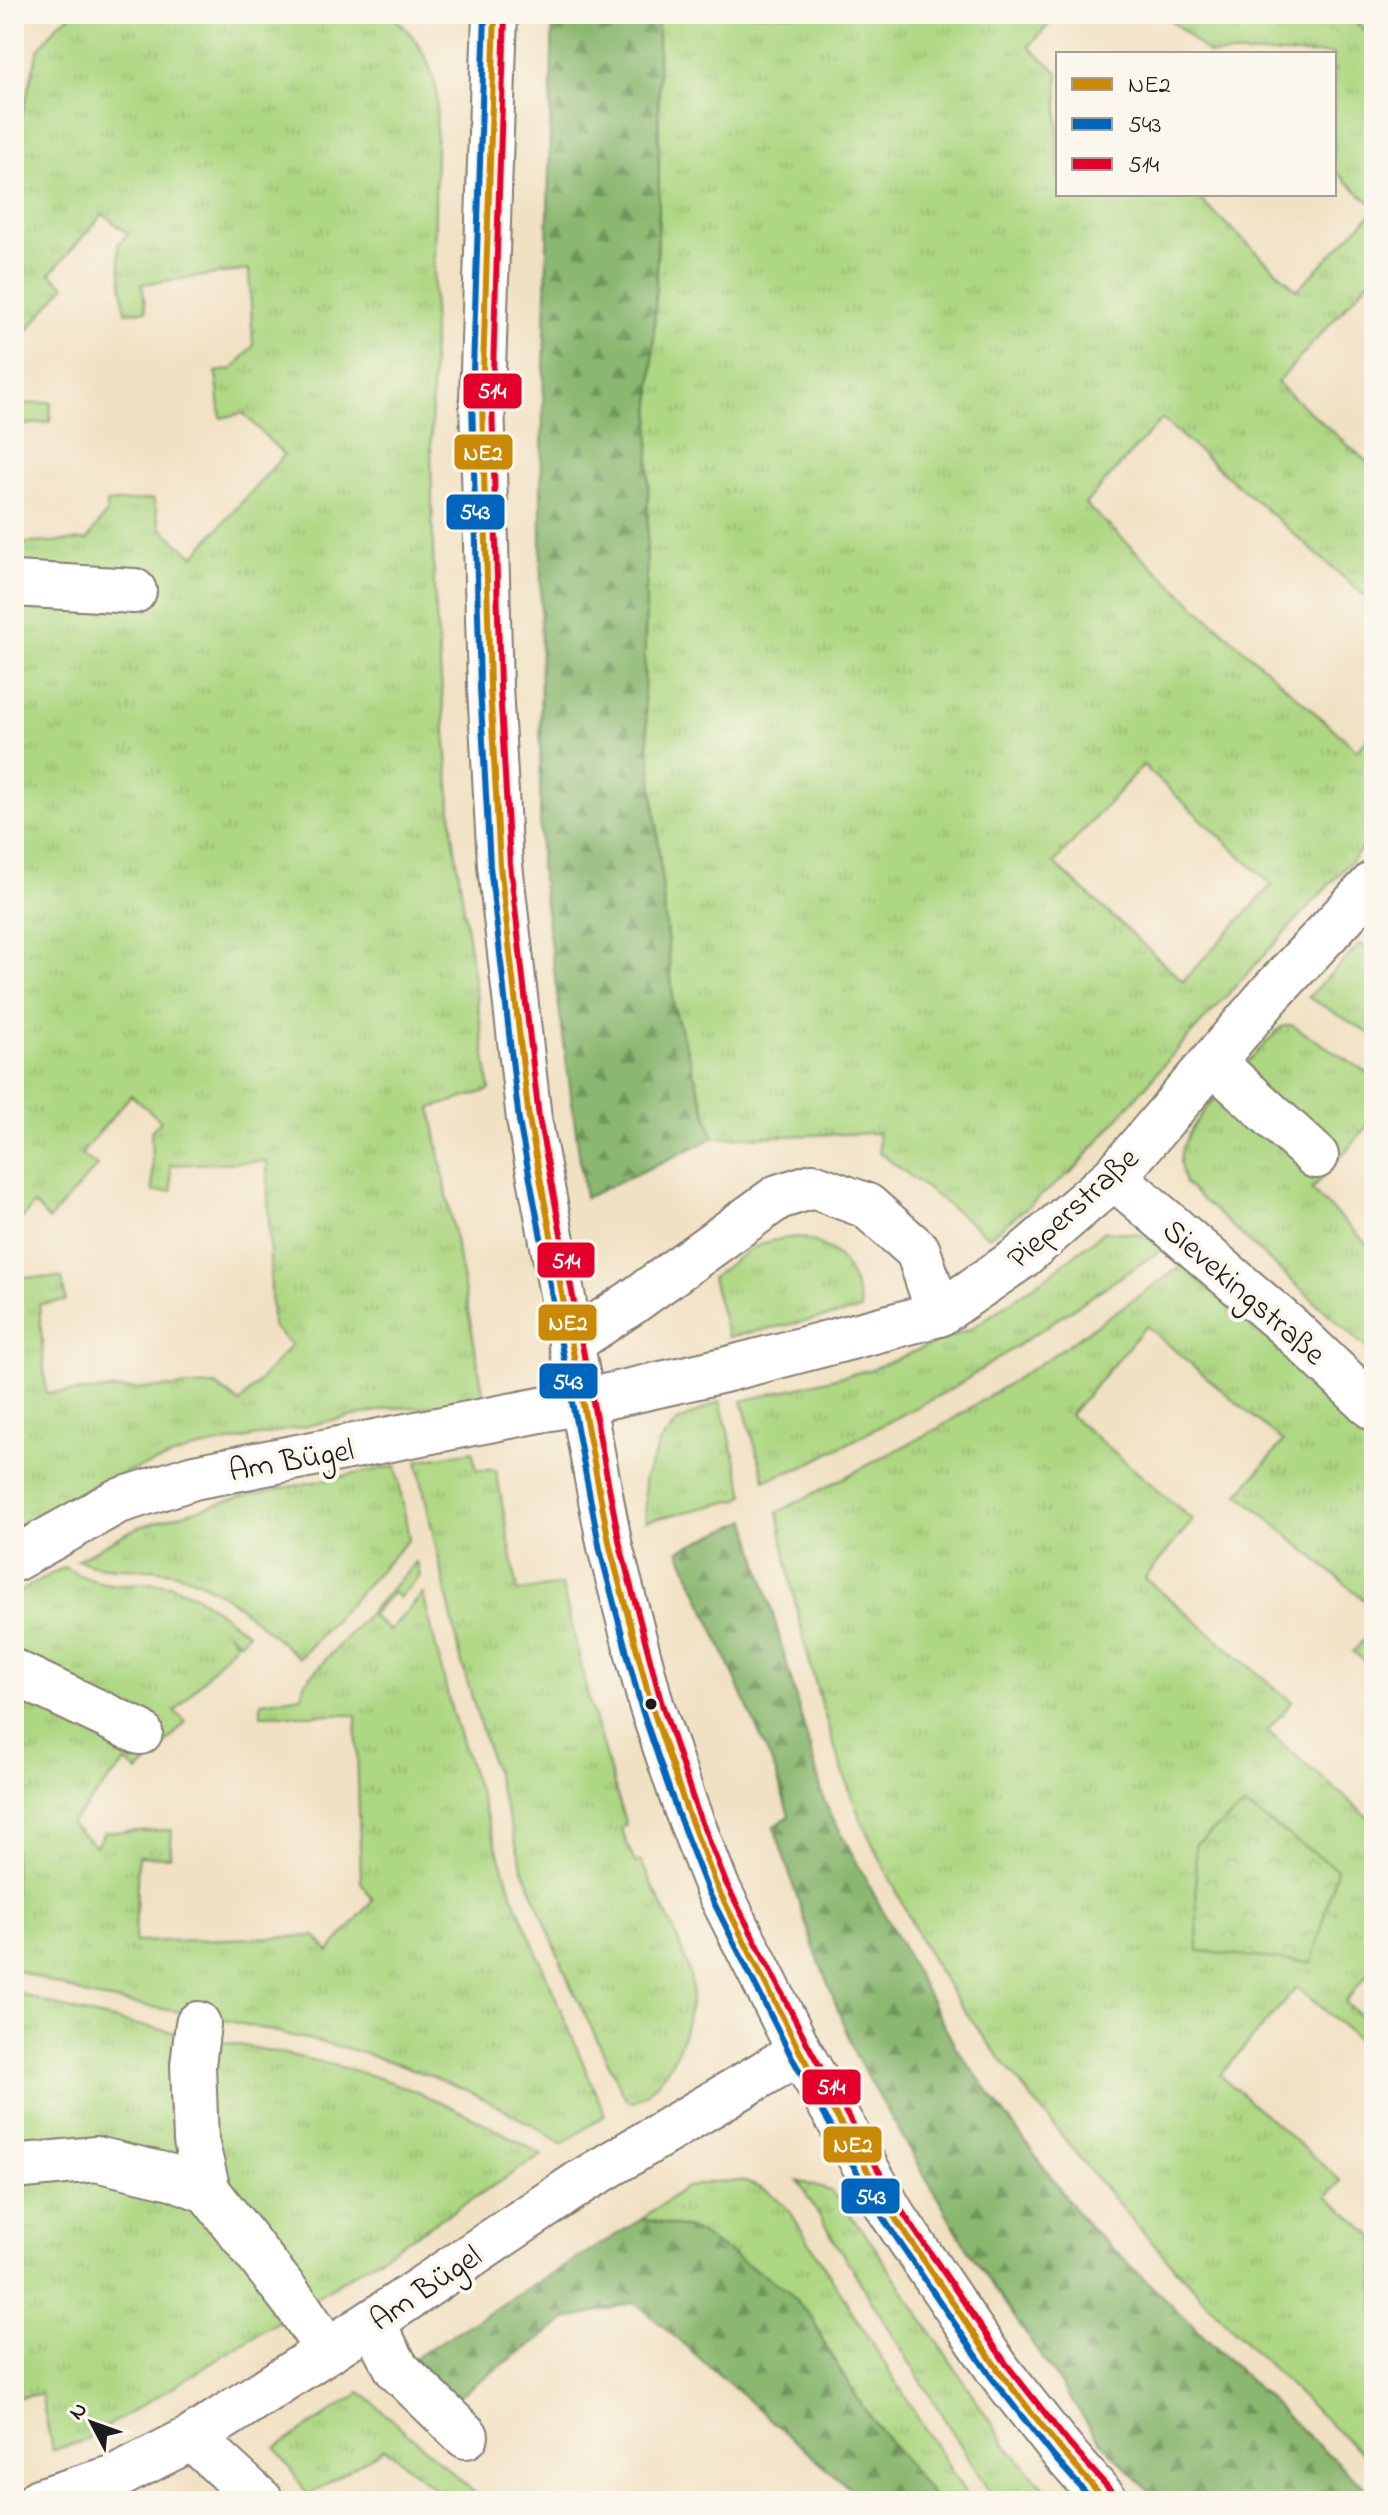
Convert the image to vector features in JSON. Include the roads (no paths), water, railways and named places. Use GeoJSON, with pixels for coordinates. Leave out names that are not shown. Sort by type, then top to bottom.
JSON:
{"type":"FeatureCollection","features":[{"type":"Feature","properties":{"kind":"street"},"geometry":{"type":"LineString","coordinates":[[495,14],[482,400],[491,702],[500,865],[529,1119],[610,1547],[651,1704],[717,1887],[800,2052],[891,2212],[981,2344],[1053,2440],[1106,2501]]}},
{"type":"Feature","properties":{"kind":"street"},"geometry":{"type":"LineString","coordinates":[[14,584],[134,591]]}},
{"type":"Feature","properties":{"kind":"street","name":"Pieperstraße"},"geometry":{"type":"LineString","coordinates":[[582,1402],[724,1370],[939,1314],[1020,1258],[1114,1177],[1271,993],[1374,883]]}},
{"type":"Feature","properties":{"kind":"street"},"geometry":{"type":"LineString","coordinates":[[1213,1062],[1316,1156]]}},
{"type":"Feature","properties":{"kind":"street","name":"Sievekingstraße"},"geometry":{"type":"LineString","coordinates":[[1114,1177],[1291,1329],[1374,1408]]}},
{"type":"Feature","properties":{"kind":"street"},"geometry":{"type":"LineString","coordinates":[[571,1343],[778,1197],[813,1186],[867,1206],[918,1251],[939,1314]]}},
{"type":"Feature","properties":{"kind":"street","name":"Am Bügel"},"geometry":{"type":"LineString","coordinates":[[14,1559],[116,1502],[194,1477],[582,1402]]}},
{"type":"Feature","properties":{"kind":"street"},"geometry":{"type":"LineString","coordinates":[[14,1672],[140,1732]]}},
{"type":"Feature","properties":{"kind":"street"},"geometry":{"type":"LineString","coordinates":[[198,2024],[193,2065],[196,2141],[208,2191],[299,2308],[328,2351]]}},
{"type":"Feature","properties":{"kind":"street","name":"Am Bügel"},"geometry":{"type":"LineString","coordinates":[[39,2501],[115,2477],[192,2438],[581,2182],[800,2052]]}},
{"type":"Feature","properties":{"kind":"street"},"geometry":{"type":"LineString","coordinates":[[14,2167],[96,2159],[172,2177],[208,2191]]}},
{"type":"Feature","properties":{"kind":"street"},"geometry":{"type":"LineString","coordinates":[[372,2322],[397,2369],[466,2436]]}},
{"type":"Feature","properties":{"kind":"street"},"geometry":{"type":"LineString","coordinates":[[192,2438],[261,2501]]}}]}
